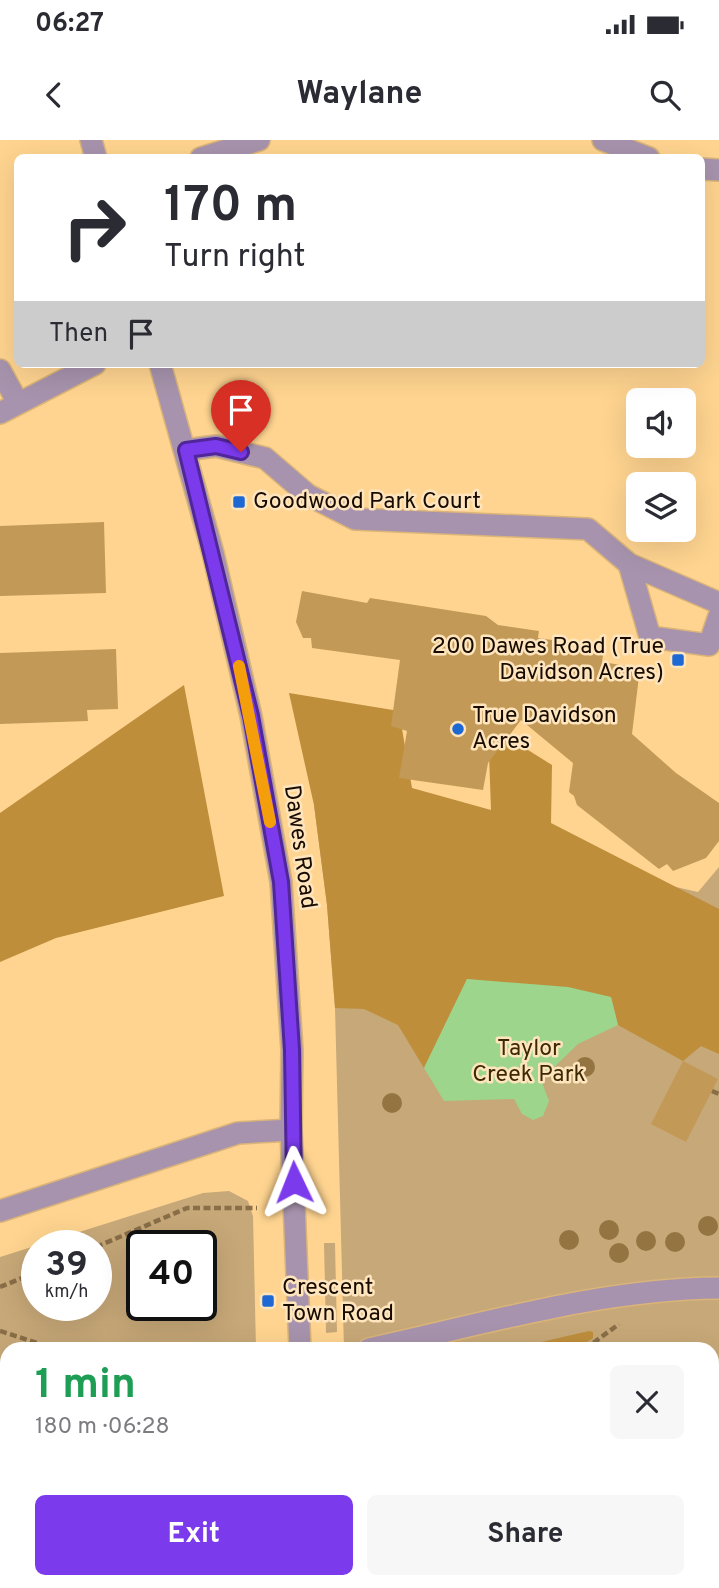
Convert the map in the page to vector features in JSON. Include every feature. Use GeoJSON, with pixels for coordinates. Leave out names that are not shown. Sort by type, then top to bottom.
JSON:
{"type":"FeatureCollection","features":[{"type":"Feature","properties":{"kind":"street"},"geometry":{"type":"LineString","coordinates":[[214,154],[259,140]]}},
{"type":"Feature","properties":{"kind":"street"},"geometry":{"type":"LineString","coordinates":[[603,140],[639,154]]}},
{"type":"Feature","properties":{"kind":"street"},"geometry":{"type":"LineString","coordinates":[[0,370],[9,408],[87,368]]}},
{"type":"Feature","properties":{"kind":"street","name":"Dawes Road"},"geometry":{"type":"LineString","coordinates":[[161,368],[186,450],[251,716],[281,882],[292,1050],[292,1130],[300,1342]]}},
{"type":"Feature","properties":{"kind":"street"},"geometry":{"type":"LineString","coordinates":[[186,450],[216,446],[265,458],[308,495],[355,519],[588,529],[629,564],[719,603]]}},
{"type":"Feature","properties":{"kind":"street"},"geometry":{"type":"LineString","coordinates":[[629,564],[650,637],[709,645],[719,616]]}},
{"type":"Feature","properties":{"kind":"street"},"geometry":{"type":"LineString","coordinates":[[0,1211],[237,1133],[292,1130]]}},
{"type":"Feature","properties":{"kind":"street"},"geometry":{"type":"LineString","coordinates":[[401,1342],[607,1297],[666,1289],[719,1288]]}},
{"type":"Feature","properties":{"kind":"path"},"geometry":{"type":"LineString","coordinates":[[712,1091],[719,1094]]}},
{"type":"Feature","properties":{"kind":"path"},"geometry":{"type":"LineString","coordinates":[[112,1240],[187,1208],[257,1208]]}},
{"type":"Feature","properties":{"kind":"path"},"geometry":{"type":"LineString","coordinates":[[0,1287],[21,1278]]}},
{"type":"Feature","properties":{"kind":"path"},"geometry":{"type":"LineString","coordinates":[[594,1342],[628,1317]]}},
{"type":"Feature","properties":{"kind":"path"},"geometry":{"type":"LineString","coordinates":[[0,1331],[34,1342]]}},
{"type":"Feature","properties":{"kind":"green space","name":"Taylor Creek Park"},"geometry":{"type":"Polygon","coordinates":[[[314,805],[698,892],[719,867],[719,1342],[344,1342],[335,1008],[327,905],[314,805]]]}},
{"type":"Feature","properties":{"kind":"green space"},"geometry":{"type":"Polygon","coordinates":[[[229,1191],[248,1201],[253,1216],[256,1342],[0,1342],[0,1257],[21,1250],[21,1321],[112,1321],[112,1230],[86,1230],[203,1193],[229,1191]]]}},
{"type":"Feature","properties":{"kind":"green space"},"geometry":{"type":"Polygon","coordinates":[[[324,1243],[335,1243],[337,1332],[326,1333],[324,1243]]]}},
{"type":"Feature","properties":{"kind":"shaded area"},"geometry":{"type":"Polygon","coordinates":[[[184,685],[224,896],[56,938],[0,962],[0,813],[184,685]]]}},
{"type":"Feature","properties":{"kind":"shaded area"},"geometry":{"type":"Polygon","coordinates":[[[289,693],[399,711],[412,788],[491,810],[488,725],[552,765],[551,823],[719,909],[719,1054],[701,1046],[683,1061],[618,1025],[611,997],[467,979],[424,1068],[398,1025],[364,1009],[335,1008],[327,905],[314,805],[289,693]]]}},
{"type":"Feature","properties":{"kind":"shaded area"},"geometry":{"type":"Polygon","coordinates":[[[467,979],[568,987],[611,997],[618,1025],[578,1044],[541,1080],[549,1101],[543,1116],[533,1120],[522,1114],[514,1099],[444,1101],[424,1068],[467,979]]]}},
{"type":"Feature","properties":{"kind":"shaded area"},"geometry":{"type":"Polygon","coordinates":[[[593,1332],[593,1338],[587,1342],[541,1342],[593,1332]]]}},
{"type":"Feature","properties":{"kind":"building"},"geometry":{"type":"Polygon","coordinates":[[[104,522],[106,593],[0,596],[0,526],[104,522]]]}},
{"type":"Feature","properties":{"kind":"building","name":"True Davidson Acres"},"geometry":{"type":"Polygon","coordinates":[[[302,591],[367,603],[370,598],[486,616],[498,625],[539,631],[538,638],[559,641],[559,648],[603,655],[602,662],[640,668],[632,734],[676,773],[719,803],[719,841],[706,858],[673,871],[667,864],[659,869],[577,805],[574,796],[569,792],[573,763],[521,720],[488,763],[483,790],[399,778],[407,731],[391,726],[400,660],[312,648],[311,638],[303,638],[296,622],[302,591]]]}},
{"type":"Feature","properties":{"kind":"building"},"geometry":{"type":"Polygon","coordinates":[[[116,649],[118,709],[87,710],[88,721],[0,724],[0,653],[116,649]]]}},
{"type":"Feature","properties":{"kind":"building"},"geometry":{"type":"Polygon","coordinates":[[[683,1061],[718,1079],[686,1142],[651,1124],[683,1061]]]}},
{"type":"Feature","properties":{"kind":"slow traffic"},"geometry":{"type":"LineString","coordinates":[[239,666],[270,822]]}},
{"type":"Feature","properties":{"kind":"place","name":"Goodwood Park Court"},"geometry":{"type":"Point","coordinates":[239,502]}},
{"type":"Feature","properties":{"kind":"place","name":"200 Dawes Road (True Davidson Acres)"},"geometry":{"type":"Point","coordinates":[678,660]}},
{"type":"Feature","properties":{"kind":"place","name":"True Davidson Acres"},"geometry":{"type":"Point","coordinates":[458,729]}},
{"type":"Feature","properties":{"kind":"place","name":"Crescent Town Road"},"geometry":{"type":"Point","coordinates":[268,1301]}},
{"type":"Feature","properties":{"kind":"route"},"geometry":{"type":"LineString","coordinates":[[241,452],[216,446],[186,450],[251,716],[281,882],[292,1050],[294,1182]]}}]}
